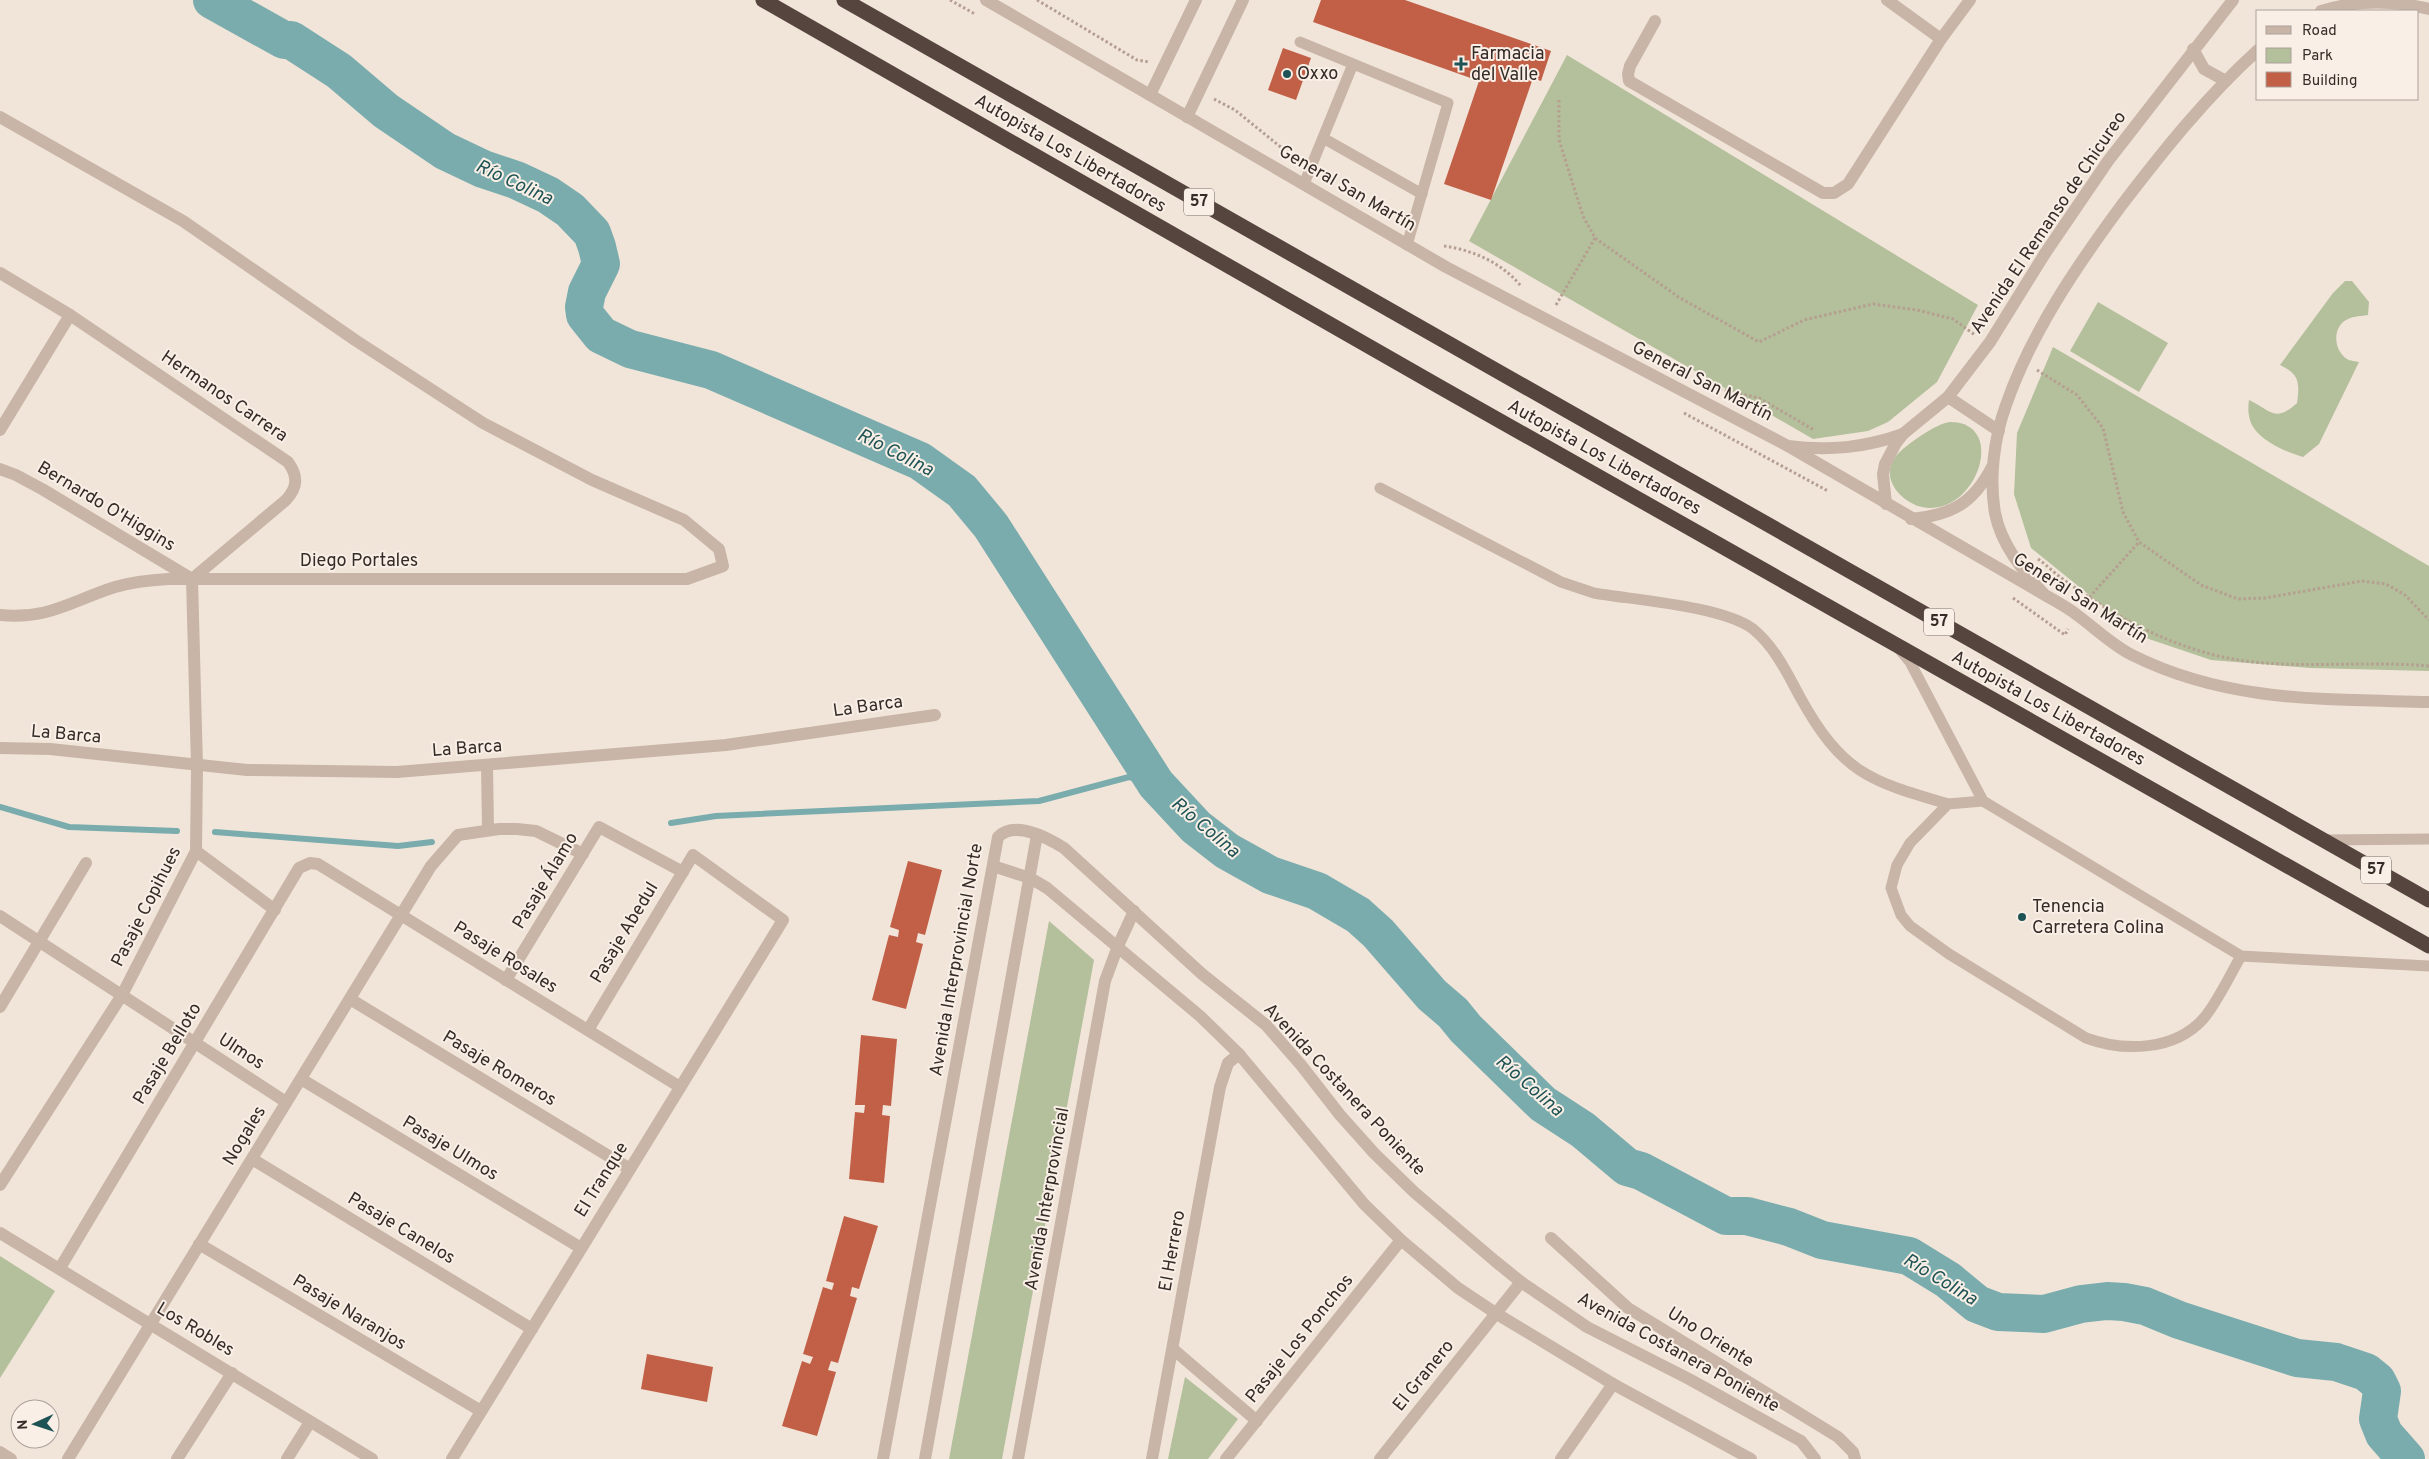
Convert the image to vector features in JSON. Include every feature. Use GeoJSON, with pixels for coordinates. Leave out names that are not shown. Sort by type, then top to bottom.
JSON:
{"type":"FeatureCollection","features":[{"type":"Feature","properties":{"kind":"highway","name":"Autopista Los Libertadores"},"geometry":{"type":"LineString","coordinates":[[763,0],[2429,946]]}},
{"type":"Feature","properties":{"kind":"highway","name":"Autopista Los Libertadores"},"geometry":{"type":"LineString","coordinates":[[844,0],[2429,900]]}},
{"type":"Feature","properties":{"kind":"street","name":"General San Martín"},"geometry":{"type":"LineString","coordinates":[[986,0],[1407,245],[1546,321],[1788,446],[2075,613],[2130,654],[2190,679],[2225,688],[2292,698],[2429,702]]}},
{"type":"Feature","properties":{"kind":"street"},"geometry":{"type":"LineString","coordinates":[[1150,95],[1196,0]]}},
{"type":"Feature","properties":{"kind":"street"},"geometry":{"type":"LineString","coordinates":[[1187,117],[1243,0]]}},
{"type":"Feature","properties":{"kind":"street"},"geometry":{"type":"LineString","coordinates":[[1887,0],[1940,39]]}},
{"type":"Feature","properties":{"kind":"street"},"geometry":{"type":"LineString","coordinates":[[1655,22],[1630,66],[1629,81],[1823,193],[1834,194],[1848,184],[1940,39],[1970,0]]}},
{"type":"Feature","properties":{"kind":"street","name":"Avenida El Remanso de Chicureo"},"geometry":{"type":"LineString","coordinates":[[1886,504],[1883,484],[1885,464],[1890,452],[1903,434],[1948,398],[1990,342],[2044,255],[2108,161],[2193,49],[2234,0]]}},
{"type":"Feature","properties":{"kind":"street"},"geometry":{"type":"LineString","coordinates":[[2324,10],[2346,3],[2382,0],[2423,5]]}},
{"type":"Feature","properties":{"kind":"street"},"geometry":{"type":"LineString","coordinates":[[2193,49],[2204,69],[2226,81]]}},
{"type":"Feature","properties":{"kind":"street"},"geometry":{"type":"LineString","coordinates":[[2045,595],[2019,564],[2000,530],[1994,505],[1993,464],[1998,431],[2005,406],[2023,361],[2052,309],[2105,228],[2155,162],[2226,81],[2256,52]]}},
{"type":"Feature","properties":{"kind":"street","name":"Diego Portales"},"geometry":{"type":"LineString","coordinates":[[0,117],[183,220],[355,340],[483,423],[592,480],[684,520],[718,549],[722,566],[687,579],[192,579],[134,582],[115,587],[40,615],[22,617],[0,615]]}},
{"type":"Feature","properties":{"kind":"street","name":"Hermanos Carrera"},"geometry":{"type":"LineString","coordinates":[[0,273],[70,315],[288,462],[295,471],[296,482],[292,493],[286,500],[192,579]]}},
{"type":"Feature","properties":{"kind":"street"},"geometry":{"type":"LineString","coordinates":[[0,430],[70,315]]}},
{"type":"Feature","properties":{"kind":"street"},"geometry":{"type":"LineString","coordinates":[[1948,398],[1998,431]]}},
{"type":"Feature","properties":{"kind":"street","name":"Avenida El Remanso de Chicureo"},"geometry":{"type":"LineString","coordinates":[[1788,446],[1816,449],[1852,448],[1903,434]]}},
{"type":"Feature","properties":{"kind":"street"},"geometry":{"type":"LineString","coordinates":[[1911,519],[1937,515],[1962,505],[1986,479],[1993,464]]}},
{"type":"Feature","properties":{"kind":"street","name":"Bernardo O'Higgins"},"geometry":{"type":"LineString","coordinates":[[0,469],[16,474],[192,579]]}},
{"type":"Feature","properties":{"kind":"street","name":"Pasaje Copihues"},"geometry":{"type":"LineString","coordinates":[[0,1185],[122,995],[196,851],[197,766],[192,579]]}},
{"type":"Feature","properties":{"kind":"street","name":"La Barca"},"geometry":{"type":"LineString","coordinates":[[0,748],[50,749],[247,770],[397,772],[726,745],[935,714]]}},
{"type":"Feature","properties":{"kind":"street"},"geometry":{"type":"LineString","coordinates":[[487,765],[488,830],[517,829],[536,831],[583,854]]}},
{"type":"Feature","properties":{"kind":"street","name":"Pasaje Álamo"},"geometry":{"type":"LineString","coordinates":[[506,980],[600,827],[683,872]]}},
{"type":"Feature","properties":{"kind":"street","name":"Avenida Interprovincial Norte"},"geometry":{"type":"LineString","coordinates":[[883,1459],[998,837],[1004,831],[1013,829],[1038,836]]}},
{"type":"Feature","properties":{"kind":"street","name":"Nogales"},"geometry":{"type":"LineString","coordinates":[[68,1459],[431,866],[458,835],[488,830]]}},
{"type":"Feature","properties":{"kind":"street"},"geometry":{"type":"LineString","coordinates":[[925,1459],[1038,836]]}},
{"type":"Feature","properties":{"kind":"street","name":"Avenida Costanera Poniente"},"geometry":{"type":"LineString","coordinates":[[1038,836],[1064,848],[1202,974],[1266,1025],[1374,1153],[1414,1192],[1521,1282],[1588,1327],[1689,1379],[1801,1441],[1815,1459]]}},
{"type":"Feature","properties":{"kind":"street"},"geometry":{"type":"LineString","coordinates":[[196,851],[275,910]]}},
{"type":"Feature","properties":{"kind":"street","name":"Pasaje Abedul"},"geometry":{"type":"LineString","coordinates":[[588,1030],[693,855],[783,920]]}},
{"type":"Feature","properties":{"kind":"street"},"geometry":{"type":"LineString","coordinates":[[0,1007],[86,863]]}},
{"type":"Feature","properties":{"kind":"street","name":"Pasaje Rosales"},"geometry":{"type":"LineString","coordinates":[[310,863],[318,864],[680,1087]]}},
{"type":"Feature","properties":{"kind":"street","name":"Pasaje Belloto"},"geometry":{"type":"LineString","coordinates":[[60,1268],[299,868],[310,863]]}},
{"type":"Feature","properties":{"kind":"street"},"geometry":{"type":"LineString","coordinates":[[992,866],[1030,878],[1048,888],[1174,992],[1239,1054],[1344,1181],[1401,1240],[1458,1288],[1497,1314],[1613,1384],[1751,1459]]}},
{"type":"Feature","properties":{"kind":"street","name":"Avenida Interprovincial"},"geometry":{"type":"LineString","coordinates":[[1018,1459],[1105,981],[1118,946],[1134,912]]}},
{"type":"Feature","properties":{"kind":"street","name":"Ulmos"},"geometry":{"type":"LineString","coordinates":[[0,916],[286,1102]]}},
{"type":"Feature","properties":{"kind":"street","name":"El Tranque"},"geometry":{"type":"LineString","coordinates":[[452,1459],[783,920]]}},
{"type":"Feature","properties":{"kind":"street","name":"Pasaje Romeros"},"geometry":{"type":"LineString","coordinates":[[350,999],[630,1169]]}},
{"type":"Feature","properties":{"kind":"street","name":"El Herrero"},"geometry":{"type":"LineString","coordinates":[[1152,1459],[1220,1088],[1228,1063],[1239,1054]]}},
{"type":"Feature","properties":{"kind":"street","name":"Pasaje Ulmos"},"geometry":{"type":"LineString","coordinates":[[301,1079],[581,1248]]}},
{"type":"Feature","properties":{"kind":"street","name":"Pasaje Canelos"},"geometry":{"type":"LineString","coordinates":[[252,1159],[532,1329]]}},
{"type":"Feature","properties":{"kind":"street","name":"Los Robles"},"geometry":{"type":"LineString","coordinates":[[0,1233],[372,1459]]}},
{"type":"Feature","properties":{"kind":"street","name":"Uno Oriente"},"geometry":{"type":"LineString","coordinates":[[1550,1238],[1628,1308],[1838,1437],[1852,1452],[1855,1459]]}},
{"type":"Feature","properties":{"kind":"street","name":"Pasaje Los Ponchos"},"geometry":{"type":"LineString","coordinates":[[1226,1459],[1401,1240]]}},
{"type":"Feature","properties":{"kind":"street","name":"Pasaje Naranjos"},"geometry":{"type":"LineString","coordinates":[[199,1244],[481,1411]]}},
{"type":"Feature","properties":{"kind":"street","name":"El Granero"},"geometry":{"type":"LineString","coordinates":[[1380,1459],[1521,1282]]}},
{"type":"Feature","properties":{"kind":"street"},"geometry":{"type":"LineString","coordinates":[[1173,1349],[1256,1421]]}},
{"type":"Feature","properties":{"kind":"street"},"geometry":{"type":"LineString","coordinates":[[176,1459],[232,1373]]}},
{"type":"Feature","properties":{"kind":"street"},"geometry":{"type":"LineString","coordinates":[[1561,1459],[1613,1384]]}},
{"type":"Feature","properties":{"kind":"street"},"geometry":{"type":"LineString","coordinates":[[287,1459],[310,1422]]}},
{"type":"Feature","properties":{"kind":"street"},"geometry":{"type":"LineString","coordinates":[[0,1452],[11,1459]]}},
{"type":"Feature","properties":{"kind":"lane"},"geometry":{"type":"LineString","coordinates":[[1300,42],[1448,104],[1407,245]]}},
{"type":"Feature","properties":{"kind":"lane"},"geometry":{"type":"LineString","coordinates":[[1304,184],[1353,64]]}},
{"type":"Feature","properties":{"kind":"lane"},"geometry":{"type":"LineString","coordinates":[[1322,138],[1422,194]]}},
{"type":"Feature","properties":{"kind":"lane"},"geometry":{"type":"LineString","coordinates":[[1380,488],[1577,588],[1594,593],[1718,613],[1752,629],[1780,660],[1816,724],[1844,760],[1878,782],[1948,804],[1983,801]]}},
{"type":"Feature","properties":{"kind":"lane"},"geometry":{"type":"LineString","coordinates":[[1894,643],[1910,662],[1983,801],[2241,956],[2429,966]]}},
{"type":"Feature","properties":{"kind":"lane"},"geometry":{"type":"LineString","coordinates":[[1948,804],[1910,843],[1897,865],[1891,888],[1901,915],[1910,926],[1949,954],[2086,1038],[2100,1043],[2130,1048],[2161,1043],[2177,1037],[2204,1018],[2241,956]]}},
{"type":"Feature","properties":{"kind":"lane"},"geometry":{"type":"LineString","coordinates":[[2324,840],[2429,839]]}},
{"type":"Feature","properties":{"kind":"path"},"geometry":{"type":"LineString","coordinates":[[1037,0],[1137,60],[1164,65]]}},
{"type":"Feature","properties":{"kind":"path"},"geometry":{"type":"LineString","coordinates":[[1202,86],[1216,102],[1235,110],[1309,170]]}},
{"type":"Feature","properties":{"kind":"path"},"geometry":{"type":"LineString","coordinates":[[1559,100],[1559,140],[1583,216],[1595,238],[1680,298],[1759,342],[1804,320],[1873,304],[1917,310],[1953,319],[1977,336],[1972,344]]}},
{"type":"Feature","properties":{"kind":"path"},"geometry":{"type":"LineString","coordinates":[[1547,304],[1554,308],[1595,238]]}},
{"type":"Feature","properties":{"kind":"path"},"geometry":{"type":"LineString","coordinates":[[1437,244],[1462,248],[1493,263],[1510,273],[1527,294]]}},
{"type":"Feature","properties":{"kind":"path"},"geometry":{"type":"LineString","coordinates":[[2023,361],[2077,395],[2104,428],[2123,512],[2139,542],[2201,585],[2238,599],[2265,598],[2362,581],[2386,584],[2405,595],[2429,620]]}},
{"type":"Feature","properties":{"kind":"path"},"geometry":{"type":"LineString","coordinates":[[1711,387],[1759,398],[1810,429],[1822,432]]}},
{"type":"Feature","properties":{"kind":"path"},"geometry":{"type":"LineString","coordinates":[[2075,613],[2139,542]]}},
{"type":"Feature","properties":{"kind":"path"},"geometry":{"type":"LineString","coordinates":[[2032,555],[2063,580],[2118,616],[2146,631],[2177,644],[2236,660],[2294,664],[2374,663],[2429,666]]}},
{"type":"Feature","properties":{"kind":"green space"},"geometry":{"type":"Polygon","coordinates":[[[1567,55],[1978,305],[1937,382],[1888,422],[1868,431],[1813,439],[1469,241],[1567,55]]]}},
{"type":"Feature","properties":{"kind":"green space"},"geometry":{"type":"Polygon","coordinates":[[[2345,281],[2352,281],[2369,302],[2368,315],[2355,317],[2343,322],[2339,327],[2336,338],[2342,355],[2348,360],[2359,362],[2319,444],[2303,457],[2272,444],[2258,433],[2250,420],[2249,400],[2268,411],[2278,414],[2290,409],[2297,403],[2298,384],[2295,375],[2280,365],[2333,293],[2345,281]]]}},
{"type":"Feature","properties":{"kind":"green space"},"geometry":{"type":"Polygon","coordinates":[[[2098,302],[2168,343],[2139,392],[2070,351],[2098,302]]]}},
{"type":"Feature","properties":{"kind":"green space"},"geometry":{"type":"Polygon","coordinates":[[[2053,347],[2429,566],[2429,671],[2310,668],[2211,660],[2140,636],[2031,548],[2014,494],[2017,433],[2053,347]]]}},
{"type":"Feature","properties":{"kind":"green space"},"geometry":{"type":"Polygon","coordinates":[[[1950,422],[1968,426],[1978,437],[1981,452],[1978,469],[1970,485],[1957,498],[1941,507],[1922,507],[1906,500],[1894,488],[1890,472],[1891,464],[1900,451],[1914,441],[1937,426],[1950,422]]]}},
{"type":"Feature","properties":{"kind":"green space"},"geometry":{"type":"Polygon","coordinates":[[[1049,921],[1094,960],[1002,1459],[949,1459],[1049,921]]]}},
{"type":"Feature","properties":{"kind":"green space"},"geometry":{"type":"Polygon","coordinates":[[[0,1256],[55,1291],[0,1378],[0,1256]]]}},
{"type":"Feature","properties":{"kind":"green space"},"geometry":{"type":"Polygon","coordinates":[[[1185,1377],[1238,1419],[1208,1459],[1168,1459],[1185,1377]]]}},
{"type":"Feature","properties":{"kind":"building"},"geometry":{"type":"Polygon","coordinates":[[[1321,0],[1405,0],[1551,51],[1541,81],[1533,78],[1491,200],[1444,184],[1479,81],[1313,22],[1321,0]]]}},
{"type":"Feature","properties":{"kind":"building"},"geometry":{"type":"Polygon","coordinates":[[[1283,48],[1311,58],[1296,100],[1268,90],[1283,48]]]}},
{"type":"Feature","properties":{"kind":"building"},"geometry":{"type":"Polygon","coordinates":[[[908,861],[942,870],[925,935],[918,933],[916,942],[923,944],[906,1009],[872,1000],[889,935],[898,937],[899,930],[890,927],[908,861]]]}},
{"type":"Feature","properties":{"kind":"building"},"geometry":{"type":"Polygon","coordinates":[[[861,1035],[897,1039],[891,1106],[883,1105],[882,1115],[890,1116],[884,1183],[849,1179],[855,1112],[864,1113],[865,1105],[855,1105],[861,1035]]]}},
{"type":"Feature","properties":{"kind":"building"},"geometry":{"type":"Polygon","coordinates":[[[844,1216],[878,1226],[859,1289],[852,1287],[850,1296],[857,1298],[838,1363],[831,1361],[828,1370],[836,1372],[817,1436],[782,1426],[802,1361],[810,1364],[813,1357],[803,1354],[823,1287],[832,1290],[834,1283],[826,1281],[844,1216]]]}},
{"type":"Feature","properties":{"kind":"building"},"geometry":{"type":"Polygon","coordinates":[[[647,1354],[713,1367],[707,1402],[641,1389],[647,1354]]]}},
{"type":"Feature","properties":{"kind":"waterway","name":"Río Colina"},"geometry":{"type":"LineString","coordinates":[[212,0],[284,40],[291,40],[339,71],[386,111],[445,151],[483,169],[516,180],[548,195],[570,210],[592,233],[597,247],[601,264],[587,292],[584,307],[585,315],[601,335],[630,349],[711,370],[920,461],[962,491],[991,526],[1156,784],[1196,827],[1227,851],[1270,875],[1317,891],[1358,915],[1378,933],[1432,995],[1453,1013],[1466,1029],[1543,1104],[1583,1130],[1627,1167],[1641,1171],[1726,1216],[1747,1216],[1789,1227],[1822,1240],[1909,1256],[1948,1280],[1977,1304],[1998,1312],[2044,1314],[2081,1304],[2107,1301],[2124,1302],[2145,1306],[2179,1320],[2297,1358],[2336,1362],[2366,1372],[2377,1381],[2382,1391],[2378,1419],[2384,1434],[2406,1459]]}},
{"type":"Feature","properties":{"kind":"waterway"},"geometry":{"type":"LineString","coordinates":[[671,823],[716,816],[1039,801],[1129,777],[1156,784]]}},
{"type":"Feature","properties":{"kind":"waterway"},"geometry":{"type":"LineString","coordinates":[[0,807],[69,827],[177,831]]}},
{"type":"Feature","properties":{"kind":"waterway"},"geometry":{"type":"LineString","coordinates":[[215,832],[398,846],[432,842]]}},
{"type":"Feature","properties":{"kind":"place","name":"Farmacia del Valle"},"geometry":{"type":"Point","coordinates":[1461,64]}},
{"type":"Feature","properties":{"kind":"place","name":"Oxxo"},"geometry":{"type":"Point","coordinates":[1287,74]}},
{"type":"Feature","properties":{"kind":"place","name":"Tenencia Carretera Colina"},"geometry":{"type":"Point","coordinates":[2022,917]}}]}
